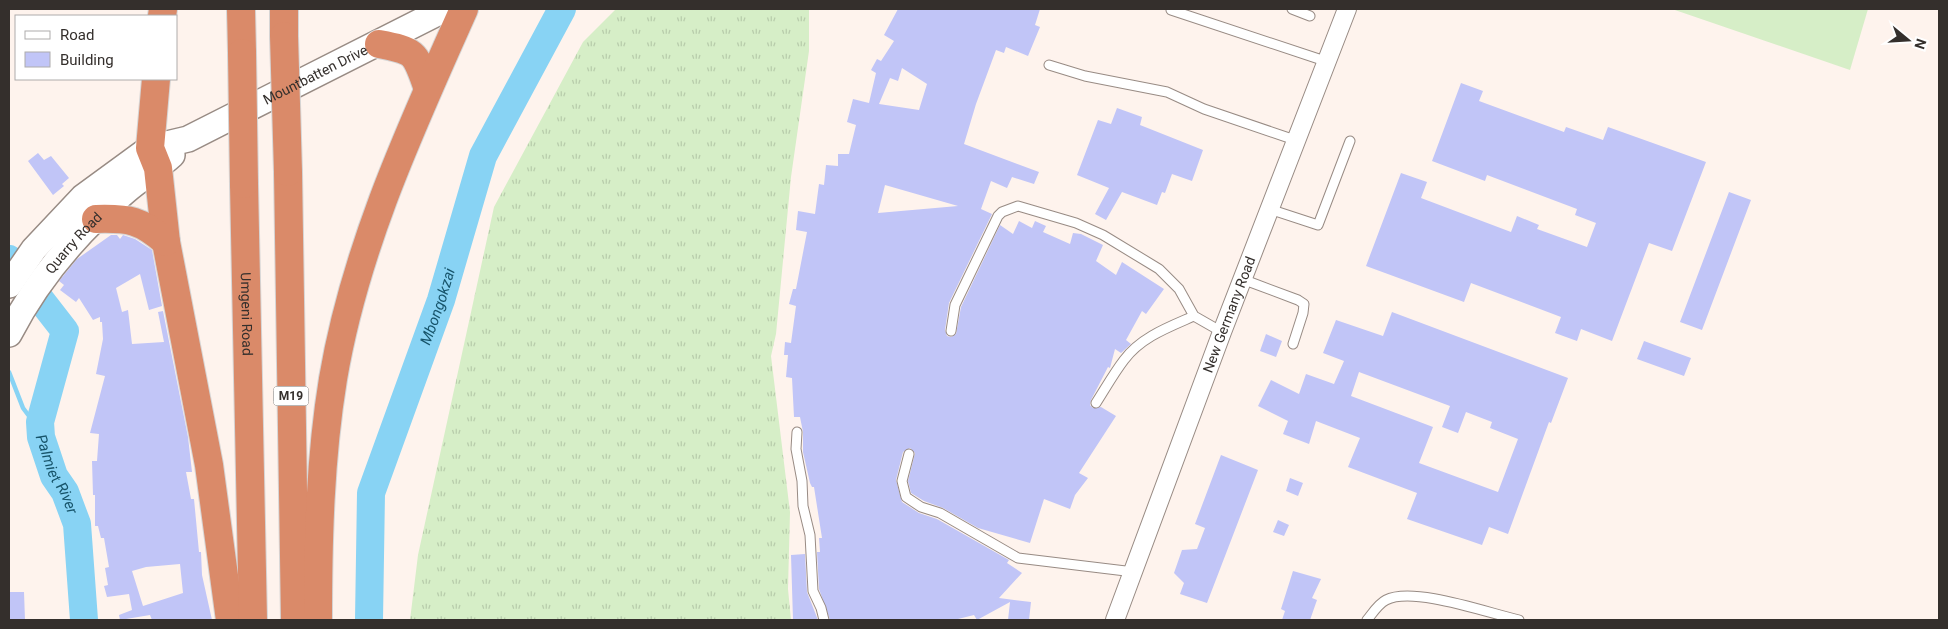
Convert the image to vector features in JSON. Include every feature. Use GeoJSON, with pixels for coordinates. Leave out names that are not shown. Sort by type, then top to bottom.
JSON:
{"type":"FeatureCollection","features":[{"type":"Feature","properties":{"kind":"highway","name":"Umgeni Road"},"geometry":{"type":"LineString","coordinates":[[241,9],[253,620]]}},
{"type":"Feature","properties":{"kind":"highway","name":"M19"},"geometry":{"type":"LineString","coordinates":[[284,9],[294,620]]}},
{"type":"Feature","properties":{"kind":"highway"},"geometry":{"type":"LineString","coordinates":[[318,620],[318,520],[333,379],[355,283],[384,193],[428,89],[452,9]]}},
{"type":"Feature","properties":{"kind":"highway"},"geometry":{"type":"LineString","coordinates":[[378,44],[405,49],[413,54],[428,89]]}},
{"type":"Feature","properties":{"kind":"highway"},"geometry":{"type":"LineString","coordinates":[[156,80],[154,158],[166,242],[209,465],[230,620]]}},
{"type":"Feature","properties":{"kind":"highway"},"geometry":{"type":"LineString","coordinates":[[96,219],[121,218],[136,220],[151,228],[166,242]]}},
{"type":"Feature","properties":{"kind":"main road","name":"Mountbatten Drive"},"geometry":{"type":"LineString","coordinates":[[154,158],[378,44],[452,9]]}},
{"type":"Feature","properties":{"kind":"main road","name":"Quarry Road"},"geometry":{"type":"LineString","coordinates":[[9,285],[45,255],[96,219],[127,190],[154,158]]}},
{"type":"Feature","properties":{"kind":"main road","name":"Quarry Road"},"geometry":{"type":"LineString","coordinates":[[9,334],[22,310],[45,255],[82,198],[154,158]]}},
{"type":"Feature","properties":{"kind":"street","name":"New Germany Road"},"geometry":{"type":"LineString","coordinates":[[1115,620],[1242,279],[1325,61],[1347,9]]}},
{"type":"Feature","properties":{"kind":"lane"},"geometry":{"type":"LineString","coordinates":[[1292,9],[1310,16]]}},
{"type":"Feature","properties":{"kind":"lane"},"geometry":{"type":"LineString","coordinates":[[1171,10],[1325,61]]}},
{"type":"Feature","properties":{"kind":"lane"},"geometry":{"type":"LineString","coordinates":[[1049,65],[1085,76],[1167,92],[1204,109],[1295,140]]}},
{"type":"Feature","properties":{"kind":"lane"},"geometry":{"type":"LineString","coordinates":[[1269,209],[1318,225],[1350,141]]}},
{"type":"Feature","properties":{"kind":"lane"},"geometry":{"type":"LineString","coordinates":[[951,331],[956,304],[998,216],[1002,212],[1018,206],[1076,223],[1103,235],[1141,257],[1159,270],[1179,289],[1194,316],[1222,332]]}},
{"type":"Feature","properties":{"kind":"lane"},"geometry":{"type":"LineString","coordinates":[[1242,279],[1304,304],[1304,313],[1293,344]]}},
{"type":"Feature","properties":{"kind":"lane"},"geometry":{"type":"LineString","coordinates":[[1096,403],[1124,359],[1140,344],[1160,331],[1194,316]]}},
{"type":"Feature","properties":{"kind":"lane"},"geometry":{"type":"LineString","coordinates":[[797,432],[796,449],[802,481],[803,506],[810,535],[813,591],[822,608],[824,620]]}},
{"type":"Feature","properties":{"kind":"lane"},"geometry":{"type":"LineString","coordinates":[[908,454],[902,480],[906,497],[921,507],[940,514],[1018,558],[1134,572]]}},
{"type":"Feature","properties":{"kind":"lane"},"geometry":{"type":"LineString","coordinates":[[1367,620],[1385,600],[1397,597],[1423,596],[1519,620]]}},
{"type":"Feature","properties":{"kind":"green space"},"geometry":{"type":"Polygon","coordinates":[[[616,9],[809,9],[809,51],[791,177],[776,334],[771,356],[790,512],[788,589],[791,620],[410,620],[418,555],[494,207],[583,42],[616,9]]]}},
{"type":"Feature","properties":{"kind":"green space"},"geometry":{"type":"Polygon","coordinates":[[[1672,9],[1868,9],[1850,70],[1672,9]]]}},
{"type":"Feature","properties":{"kind":"building"},"geometry":{"type":"Polygon","coordinates":[[[898,9],[1040,9],[1035,25],[1040,27],[1028,56],[1006,47],[1004,53],[996,50],[976,104],[964,144],[1039,172],[1034,184],[1012,177],[1007,188],[991,181],[981,209],[992,214],[949,303],[945,330],[947,336],[951,337],[956,334],[961,307],[1000,225],[1013,234],[1019,221],[1032,228],[1035,221],[1046,226],[1043,232],[1070,244],[1073,233],[1081,234],[1103,245],[1096,261],[1116,275],[1122,262],[1164,289],[1146,314],[1142,311],[1126,340],[1131,344],[1121,353],[1115,349],[1110,368],[1108,367],[1091,400],[1090,405],[1093,408],[1101,407],[1116,416],[1079,473],[1088,478],[1075,495],[1070,509],[1044,499],[1030,543],[978,528],[943,508],[924,501],[911,493],[908,481],[915,453],[910,448],[903,452],[896,480],[902,502],[919,513],[937,519],[1009,560],[1007,563],[1022,573],[999,598],[1031,602],[1029,620],[1008,620],[1010,602],[977,620],[974,615],[954,620],[830,620],[819,589],[817,552],[820,552],[819,538],[822,538],[814,487],[810,483],[803,452],[803,432],[800,417],[794,417],[792,378],[786,377],[788,355],[784,355],[785,342],[791,343],[796,306],[789,304],[793,289],[796,289],[807,232],[796,230],[798,211],[815,214],[819,184],[824,185],[826,165],[838,166],[838,154],[849,154],[856,125],[847,122],[853,99],[869,103],[876,73],[871,70],[877,59],[881,61],[894,41],[884,35],[898,9]],[[902,68],[898,81],[890,78],[879,104],[919,110],[927,84],[902,68]],[[885,185],[878,213],[958,206],[885,185]]]}},
{"type":"Feature","properties":{"kind":"building"},"geometry":{"type":"Polygon","coordinates":[[[1461,83],[1483,91],[1479,101],[1564,132],[1566,127],[1603,140],[1608,127],[1706,162],[1672,251],[1649,243],[1612,341],[1581,329],[1577,341],[1555,333],[1561,317],[1471,283],[1464,302],[1366,266],[1401,173],[1427,182],[1421,198],[1511,232],[1517,216],[1539,225],[1537,229],[1587,247],[1596,223],[1575,215],[1577,209],[1487,175],[1485,181],[1432,161],[1461,83]]]}},
{"type":"Feature","properties":{"kind":"building"},"geometry":{"type":"Polygon","coordinates":[[[1117,108],[1142,117],[1140,125],[1203,150],[1192,181],[1172,174],[1165,193],[1162,192],[1157,205],[1122,192],[1106,220],[1095,214],[1109,188],[1077,175],[1098,120],[1111,124],[1117,108]]]}},
{"type":"Feature","properties":{"kind":"building"},"geometry":{"type":"Polygon","coordinates":[[[38,153],[44,160],[51,156],[69,178],[62,184],[64,186],[53,195],[28,161],[38,153]]]}},
{"type":"Feature","properties":{"kind":"building"},"geometry":{"type":"Polygon","coordinates":[[[1729,192],[1751,200],[1702,330],[1680,322],[1729,192]]]}},
{"type":"Feature","properties":{"kind":"building"},"geometry":{"type":"Polygon","coordinates":[[[111,235],[117,235],[120,239],[123,235],[135,239],[152,250],[162,306],[149,310],[140,274],[116,288],[122,312],[128,310],[132,344],[164,342],[158,312],[163,311],[188,437],[192,472],[186,472],[191,499],[194,499],[202,575],[212,620],[152,620],[150,615],[120,620],[119,615],[132,610],[129,594],[107,597],[104,586],[108,585],[105,568],[109,567],[104,538],[101,538],[98,526],[95,526],[95,495],[93,495],[92,461],[97,461],[99,434],[90,433],[105,376],[96,374],[103,339],[102,322],[100,322],[100,317],[93,320],[79,298],[76,302],[60,290],[64,285],[59,281],[77,259],[111,235]],[[180,564],[146,567],[132,571],[143,606],[183,593],[180,564]]]}},
{"type":"Feature","properties":{"kind":"building"},"geometry":{"type":"Polygon","coordinates":[[[1392,312],[1568,378],[1551,423],[1549,422],[1508,534],[1489,527],[1482,545],[1407,519],[1417,493],[1348,467],[1360,438],[1316,421],[1309,444],[1283,434],[1288,421],[1258,406],[1271,380],[1299,394],[1306,374],[1334,384],[1344,361],[1323,353],[1336,320],[1383,336],[1392,312]],[[1359,372],[1351,396],[1433,427],[1419,463],[1498,492],[1518,439],[1490,428],[1492,422],[1466,412],[1458,433],[1442,427],[1450,406],[1359,372]]]}},
{"type":"Feature","properties":{"kind":"building"},"geometry":{"type":"Polygon","coordinates":[[[1266,334],[1282,341],[1276,357],[1260,351],[1266,334]]]}},
{"type":"Feature","properties":{"kind":"building"},"geometry":{"type":"Polygon","coordinates":[[[1644,341],[1691,358],[1684,376],[1637,359],[1644,341]]]}},
{"type":"Feature","properties":{"kind":"building"},"geometry":{"type":"Polygon","coordinates":[[[1221,455],[1258,470],[1207,603],[1180,594],[1184,583],[1174,573],[1182,550],[1197,549],[1205,528],[1195,524],[1221,455]]]}},
{"type":"Feature","properties":{"kind":"building"},"geometry":{"type":"Polygon","coordinates":[[[1290,478],[1303,483],[1298,496],[1286,491],[1290,478]]]}},
{"type":"Feature","properties":{"kind":"building"},"geometry":{"type":"Polygon","coordinates":[[[1278,520],[1289,525],[1284,536],[1273,532],[1278,520]]]}},
{"type":"Feature","properties":{"kind":"building"},"geometry":{"type":"Polygon","coordinates":[[[805,554],[807,592],[818,620],[793,620],[791,555],[805,554]]]}},
{"type":"Feature","properties":{"kind":"building"},"geometry":{"type":"Polygon","coordinates":[[[1293,571],[1321,579],[1312,598],[1317,600],[1310,620],[1282,620],[1285,611],[1281,609],[1293,571]]]}},
{"type":"Feature","properties":{"kind":"building"},"geometry":{"type":"Polygon","coordinates":[[[9,592],[24,592],[25,620],[9,620],[9,592]]]}},
{"type":"Feature","properties":{"kind":"waterway","name":"Mbongokzai"},"geometry":{"type":"LineString","coordinates":[[369,620],[371,493],[441,300],[483,156],[562,9]]}},
{"type":"Feature","properties":{"kind":"waterway","name":"Palmiet River"},"geometry":{"type":"LineString","coordinates":[[9,259],[65,331],[40,422],[41,437],[54,476],[65,492],[77,524],[84,620]]}},
{"type":"Feature","properties":{"kind":"waterway"},"geometry":{"type":"LineString","coordinates":[[9,372],[23,408],[41,432]]}}]}
